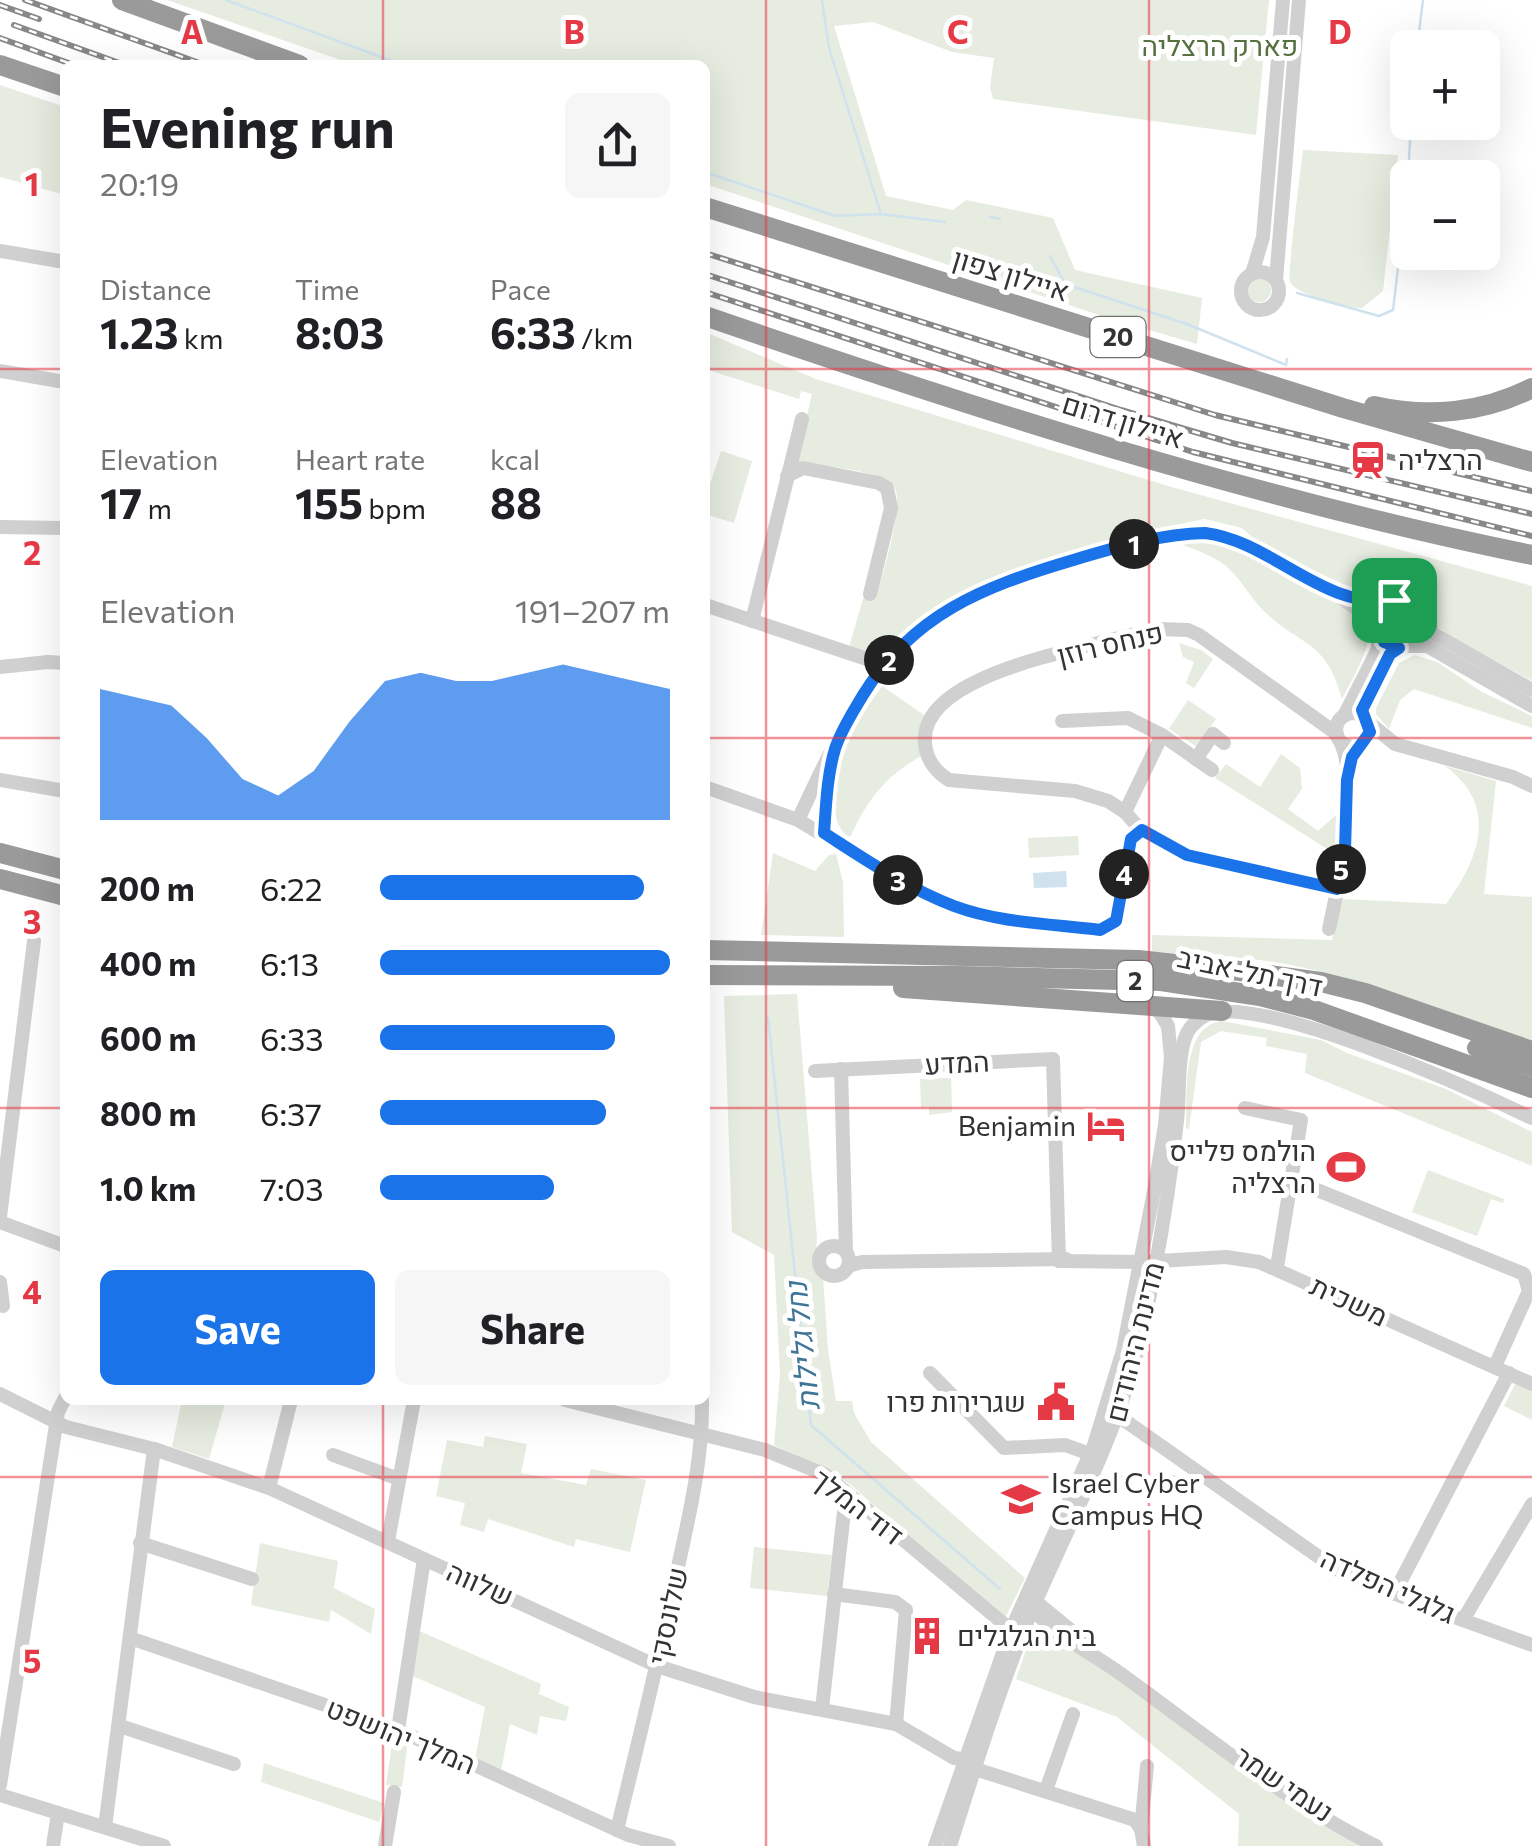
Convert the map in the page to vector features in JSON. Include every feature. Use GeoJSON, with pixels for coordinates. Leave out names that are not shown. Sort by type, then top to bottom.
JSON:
{"type":"FeatureCollection","features":[{"type":"Feature","properties":{"kind":"highway"},"geometry":{"type":"LineString","coordinates":[[122,0],[286,60]]}},
{"type":"Feature","properties":{"kind":"highway"},"geometry":{"type":"LineString","coordinates":[[0,65],[60,85]]}},
{"type":"Feature","properties":{"kind":"highway","name":"איילון צפון"},"geometry":{"type":"LineString","coordinates":[[710,209],[1424,433],[1532,462]]}},
{"type":"Feature","properties":{"kind":"highway","name":"איילון דרום"},"geometry":{"type":"LineString","coordinates":[[710,318],[844,364],[1268,494],[1532,555]]}},
{"type":"Feature","properties":{"kind":"highway"},"geometry":{"type":"LineString","coordinates":[[1270,384],[1393,410],[1434,413],[1481,408],[1532,388]]}},
{"type":"Feature","properties":{"kind":"highway"},"geometry":{"type":"LineString","coordinates":[[0,853],[60,869]]}},
{"type":"Feature","properties":{"kind":"highway"},"geometry":{"type":"LineString","coordinates":[[0,879],[60,895]]}},
{"type":"Feature","properties":{"kind":"highway","name":"דרך תל-אביב"},"geometry":{"type":"LineString","coordinates":[[710,950],[1138,960],[1251,972],[1276,976],[1532,1067]]}},
{"type":"Feature","properties":{"kind":"highway"},"geometry":{"type":"LineString","coordinates":[[713,976],[1222,1011]]}},
{"type":"Feature","properties":{"kind":"highway","name":"דרך תל-אביב"},"geometry":{"type":"LineString","coordinates":[[713,976],[1161,981],[1260,996],[1314,1010],[1532,1088]]}},
{"type":"Feature","properties":{"kind":"highway"},"geometry":{"type":"LineString","coordinates":[[1276,976],[1365,993],[1532,1051]]}},
{"type":"Feature","properties":{"kind":"street"},"geometry":{"type":"LineString","coordinates":[[1283,0],[1263,237],[1242,293],[1246,303],[1254,308],[1269,308],[1279,292],[1276,280],[1299,0]]}},
{"type":"Feature","properties":{"kind":"street"},"geometry":{"type":"LineString","coordinates":[[0,252],[60,261]]}},
{"type":"Feature","properties":{"kind":"street"},"geometry":{"type":"LineString","coordinates":[[1252,274],[1268,274],[1276,280]]}},
{"type":"Feature","properties":{"kind":"street"},"geometry":{"type":"LineString","coordinates":[[0,371],[60,381]]}},
{"type":"Feature","properties":{"kind":"street"},"geometry":{"type":"LineString","coordinates":[[752,620],[802,419]]}},
{"type":"Feature","properties":{"kind":"street"},"geometry":{"type":"LineString","coordinates":[[787,476],[803,468],[879,482],[887,488],[891,508],[870,594]]}},
{"type":"Feature","properties":{"kind":"street"},"geometry":{"type":"LineString","coordinates":[[0,527],[60,528]]}},
{"type":"Feature","properties":{"kind":"street"},"geometry":{"type":"LineString","coordinates":[[798,820],[850,718],[885,665],[932,618],[986,590],[1082,558],[1172,536],[1205,533],[1234,539],[1335,592],[1362,611],[1389,646],[1427,646],[1532,706]]}},
{"type":"Feature","properties":{"kind":"street"},"geometry":{"type":"LineString","coordinates":[[1335,592],[1371,601],[1413,602],[1434,634],[1532,690]]}},
{"type":"Feature","properties":{"kind":"street"},"geometry":{"type":"LineString","coordinates":[[1329,929],[1345,850],[1347,780],[1340,728],[1378,648],[1381,608],[1394,600]]}},
{"type":"Feature","properties":{"kind":"street"},"geometry":{"type":"LineString","coordinates":[[710,607],[885,665]]}},
{"type":"Feature","properties":{"kind":"street"},"geometry":{"type":"LineString","coordinates":[[1347,780],[1352,757],[1369,734],[1364,718],[1390,654],[1423,632],[1424,618]]}},
{"type":"Feature","properties":{"kind":"street","name":"פנחס רוזן"},"geometry":{"type":"LineString","coordinates":[[1125,812],[1108,800],[1075,791],[949,780],[939,774],[925,748],[928,719],[949,698],[979,680],[1122,636],[1159,629],[1188,630],[1212,641],[1311,715],[1340,728]]}},
{"type":"Feature","properties":{"kind":"street"},"geometry":{"type":"LineString","coordinates":[[0,667],[60,663]]}},
{"type":"Feature","properties":{"kind":"street"},"geometry":{"type":"LineString","coordinates":[[1062,721],[1128,718],[1212,770]]}},
{"type":"Feature","properties":{"kind":"street"},"geometry":{"type":"LineString","coordinates":[[1340,728],[1364,718]]}},
{"type":"Feature","properties":{"kind":"street"},"geometry":{"type":"LineString","coordinates":[[1364,718],[1396,744],[1532,786]]}},
{"type":"Feature","properties":{"kind":"street"},"geometry":{"type":"LineString","coordinates":[[1340,728],[1349,746],[1360,746]]}},
{"type":"Feature","properties":{"kind":"street"},"geometry":{"type":"LineString","coordinates":[[1196,759],[1213,734],[1224,743]]}},
{"type":"Feature","properties":{"kind":"street"},"geometry":{"type":"LineString","coordinates":[[1162,736],[1125,812],[1142,830],[1187,855],[1337,889]]}},
{"type":"Feature","properties":{"kind":"street"},"geometry":{"type":"LineString","coordinates":[[824,833],[835,750]]}},
{"type":"Feature","properties":{"kind":"street"},"geometry":{"type":"LineString","coordinates":[[0,780],[60,790]]}},
{"type":"Feature","properties":{"kind":"street"},"geometry":{"type":"LineString","coordinates":[[710,789],[798,820],[896,879],[954,906],[977,913],[1100,930],[1116,921],[1131,839],[1142,830]]}},
{"type":"Feature","properties":{"kind":"street"},"geometry":{"type":"LineString","coordinates":[[34,941],[0,1219],[60,1244]]}},
{"type":"Feature","properties":{"kind":"street","name":"מדינת היהודים"},"geometry":{"type":"LineString","coordinates":[[1032,1599],[1090,1454],[1138,1355],[1172,1042],[1164,1018],[1150,1005]]}},
{"type":"Feature","properties":{"kind":"street","name":"מדינת היהודים"},"geometry":{"type":"LineString","coordinates":[[1147,1259],[1177,1123],[1184,1041],[1195,1022],[1222,1011]]}},
{"type":"Feature","properties":{"kind":"street","name":"דרך תל-אביב"},"geometry":{"type":"LineString","coordinates":[[1222,1011],[1324,1031],[1436,1073],[1532,1118]]}},
{"type":"Feature","properties":{"kind":"street","name":"המדע"},"geometry":{"type":"LineString","coordinates":[[815,1071],[1053,1059],[1059,1261]]}},
{"type":"Feature","properties":{"kind":"street","name":"משכית"},"geometry":{"type":"LineString","coordinates":[[841,1069],[847,1258],[862,1262],[1226,1257],[1277,1268],[1532,1384]]}},
{"type":"Feature","properties":{"kind":"street"},"geometry":{"type":"LineString","coordinates":[[1245,1108],[1301,1120],[1277,1268]]}},
{"type":"Feature","properties":{"kind":"street"},"geometry":{"type":"LineString","coordinates":[[1290,1179],[1524,1274],[1529,1291],[1502,1370],[1394,1594]]}},
{"type":"Feature","properties":{"kind":"street"},"geometry":{"type":"LineString","coordinates":[[0,1282],[3,1306]]}},
{"type":"Feature","properties":{"kind":"street"},"geometry":{"type":"LineString","coordinates":[[930,1373],[1004,1448],[1066,1445],[1090,1454]]}},
{"type":"Feature","properties":{"kind":"street","name":"שלווה"},"geometry":{"type":"LineString","coordinates":[[0,1394],[56,1422],[154,1449],[269,1488],[658,1666],[754,1697],[896,1724],[954,1758],[1135,1820],[1142,1829]]}},
{"type":"Feature","properties":{"kind":"street"},"geometry":{"type":"LineString","coordinates":[[0,1785],[56,1422],[62,1405]]}},
{"type":"Feature","properties":{"kind":"street"},"geometry":{"type":"LineString","coordinates":[[269,1488],[289,1405]]}},
{"type":"Feature","properties":{"kind":"street"},"geometry":{"type":"LineString","coordinates":[[388,1541],[413,1405]]}},
{"type":"Feature","properties":{"kind":"street","name":"דוד המלך"},"geometry":{"type":"LineString","coordinates":[[589,1405],[765,1450],[826,1475],[1016,1635]]}},
{"type":"Feature","properties":{"kind":"street","name":"שלונסקי"},"geometry":{"type":"LineString","coordinates":[[617,1830],[658,1666],[703,1434],[702,1405]]}},
{"type":"Feature","properties":{"kind":"street","name":"מדינת היהודים"},"geometry":{"type":"LineString","coordinates":[[934,1846],[1016,1635],[1108,1443],[1111,1414]]}},
{"type":"Feature","properties":{"kind":"street","name":"גלגלי הפלדה"},"geometry":{"type":"LineString","coordinates":[[1111,1414],[1336,1569],[1532,1644]]}},
{"type":"Feature","properties":{"kind":"street"},"geometry":{"type":"LineString","coordinates":[[1108,1443],[1125,1435],[1145,1435]]}},
{"type":"Feature","properties":{"kind":"street"},"geometry":{"type":"LineString","coordinates":[[105,1827],[154,1449]]}},
{"type":"Feature","properties":{"kind":"street"},"geometry":{"type":"LineString","coordinates":[[333,1455],[399,1479]]}},
{"type":"Feature","properties":{"kind":"street"},"geometry":{"type":"LineString","coordinates":[[822,1710],[846,1494]]}},
{"type":"Feature","properties":{"kind":"street"},"geometry":{"type":"LineString","coordinates":[[1462,1620],[1532,1504]]}},
{"type":"Feature","properties":{"kind":"street"},"geometry":{"type":"LineString","coordinates":[[140,1543],[252,1580]]}},
{"type":"Feature","properties":{"kind":"street"},"geometry":{"type":"LineString","coordinates":[[398,1730],[424,1559]]}},
{"type":"Feature","properties":{"kind":"street"},"geometry":{"type":"LineString","coordinates":[[834,1594],[895,1602],[906,1610],[896,1724]]}},
{"type":"Feature","properties":{"kind":"street","name":"נעמי שמר"},"geometry":{"type":"LineString","coordinates":[[1032,1599],[1074,1631],[1094,1654]]}},
{"type":"Feature","properties":{"kind":"street","name":"נעמי שמר"},"geometry":{"type":"LineString","coordinates":[[1032,1599],[1054,1629],[1271,1782],[1376,1846]]}},
{"type":"Feature","properties":{"kind":"street"},"geometry":{"type":"LineString","coordinates":[[1016,1635],[1054,1629]]}},
{"type":"Feature","properties":{"kind":"street","name":"המלך יהושפט"},"geometry":{"type":"LineString","coordinates":[[130,1638],[398,1730],[617,1830],[668,1846]]}},
{"type":"Feature","properties":{"kind":"street"},"geometry":{"type":"LineString","coordinates":[[1046,1790],[1072,1714]]}},
{"type":"Feature","properties":{"kind":"street","name":"נעמי שמר"},"geometry":{"type":"LineString","coordinates":[[1183,1718],[1350,1828],[1388,1846]]}},
{"type":"Feature","properties":{"kind":"street"},"geometry":{"type":"LineString","coordinates":[[120,1726],[234,1764]]}},
{"type":"Feature","properties":{"kind":"street","name":"מדינת היהודים"},"geometry":{"type":"LineString","coordinates":[[950,1846],[969,1764]]}},
{"type":"Feature","properties":{"kind":"street"},"geometry":{"type":"LineString","coordinates":[[1144,1846],[1147,1766]]}},
{"type":"Feature","properties":{"kind":"street"},"geometry":{"type":"LineString","coordinates":[[384,1846],[394,1792]]}},
{"type":"Feature","properties":{"kind":"street"},"geometry":{"type":"LineString","coordinates":[[0,1795],[164,1846]]}},
{"type":"Feature","properties":{"kind":"street"},"geometry":{"type":"LineString","coordinates":[[54,1846],[58,1813]]}},
{"type":"Feature","properties":{"kind":"green space","name":"פארק הרצליה"},"geometry":{"type":"Polygon","coordinates":[[[167,0],[1269,0],[1256,135],[993,99],[990,88],[994,58],[952,52],[873,22],[834,26],[886,196],[953,210],[966,200],[1053,218],[1075,270],[1202,298],[1197,344],[710,186],[710,60],[341,60],[167,0]]]}},
{"type":"Feature","properties":{"kind":"green space"},"geometry":{"type":"Polygon","coordinates":[[[0,85],[60,105],[60,194],[0,177],[0,85]]]}},
{"type":"Feature","properties":{"kind":"green space"},"geometry":{"type":"Polygon","coordinates":[[[1303,150],[1398,155],[1397,160],[1390,160],[1390,228],[1383,291],[1362,308],[1312,296],[1294,287],[1290,282],[1303,150]]]}},
{"type":"Feature","properties":{"kind":"green space"},"geometry":{"type":"Polygon","coordinates":[[[1259,278],[1271,290],[1259,302],[1247,290],[1259,278]]]}},
{"type":"Feature","properties":{"kind":"green space"},"geometry":{"type":"Polygon","coordinates":[[[710,334],[816,379],[1175,488],[1532,586],[1532,681],[1447,634],[1435,624],[1432,612],[1418,597],[1404,593],[1364,594],[1263,547],[1242,528],[1205,519],[1124,535],[989,579],[925,613],[878,653],[848,650],[864,596],[876,598],[895,522],[896,493],[893,485],[875,475],[796,462],[812,394],[801,391],[799,399],[710,371],[710,334]]]}},
{"type":"Feature","properties":{"kind":"green space"},"geometry":{"type":"Polygon","coordinates":[[[721,451],[752,461],[734,523],[710,516],[710,484],[721,451]]]}},
{"type":"Feature","properties":{"kind":"green space"},"geometry":{"type":"Polygon","coordinates":[[[1204,538],[1228,544],[1351,611],[1362,623],[1367,630],[1367,645],[1342,699],[1319,653],[1274,621],[1226,566],[1176,542],[1204,538]]]}},
{"type":"Feature","properties":{"kind":"green space"},"geometry":{"type":"Polygon","coordinates":[[[1400,606],[1412,611],[1417,623],[1412,635],[1400,640],[1388,635],[1383,623],[1388,611],[1400,606]]]}},
{"type":"Feature","properties":{"kind":"green space"},"geometry":{"type":"Polygon","coordinates":[[[1179,643],[1201,650],[1213,659],[1194,688],[1186,683],[1194,662],[1183,657],[1179,643]]]}},
{"type":"Feature","properties":{"kind":"green space"},"geometry":{"type":"Polygon","coordinates":[[[1415,655],[1437,662],[1482,692],[1532,716],[1532,728],[1414,689],[1400,700],[1389,729],[1376,714],[1376,708],[1399,663],[1415,655]]]}},
{"type":"Feature","properties":{"kind":"green space"},"geometry":{"type":"Polygon","coordinates":[[[882,686],[924,715],[920,726],[923,755],[879,790],[850,837],[841,830],[837,819],[839,773],[855,727],[882,686]]]}},
{"type":"Feature","properties":{"kind":"green space"},"geometry":{"type":"Polygon","coordinates":[[[1188,700],[1216,719],[1197,747],[1169,729],[1188,700]]]}},
{"type":"Feature","properties":{"kind":"green space"},"geometry":{"type":"Polygon","coordinates":[[[1281,754],[1300,768],[1302,789],[1288,809],[1318,831],[1336,815],[1335,854],[1215,778],[1226,764],[1260,787],[1281,754]]]}},
{"type":"Feature","properties":{"kind":"green space"},"geometry":{"type":"Polygon","coordinates":[[[1445,766],[1496,781],[1484,894],[1532,897],[1532,1043],[1405,996],[1307,968],[1244,958],[1152,952],[1152,935],[1332,940],[1342,899],[1446,904],[1468,869],[1479,832],[1473,798],[1445,766]]]}},
{"type":"Feature","properties":{"kind":"green space"},"geometry":{"type":"Polygon","coordinates":[[[1078,836],[1079,855],[1029,858],[1028,838],[1078,836]]]}},
{"type":"Feature","properties":{"kind":"green space"},"geometry":{"type":"Polygon","coordinates":[[[773,853],[815,871],[829,855],[836,854],[843,882],[844,937],[761,935],[773,853]]]}},
{"type":"Feature","properties":{"kind":"green space"},"geometry":{"type":"Polygon","coordinates":[[[797,994],[817,1238],[815,1267],[823,1276],[836,1401],[852,1401],[854,1413],[871,1442],[1025,1578],[1004,1620],[851,1485],[774,1445],[780,1374],[774,1255],[732,1232],[724,996],[797,994]]]}},
{"type":"Feature","properties":{"kind":"green space"},"geometry":{"type":"Polygon","coordinates":[[[1222,1021],[1321,1040],[1446,1089],[1532,1132],[1532,1166],[1305,1073],[1307,1054],[1266,1046],[1267,1038],[1221,1031],[1201,1042],[1189,1129],[1186,1128],[1187,1081],[1193,1049],[1208,1026],[1222,1021]]]}},
{"type":"Feature","properties":{"kind":"green space"},"geometry":{"type":"Polygon","coordinates":[[[951,1078],[952,1112],[929,1115],[929,1107],[921,1108],[920,1079],[951,1078]]]}},
{"type":"Feature","properties":{"kind":"green space"},"geometry":{"type":"Polygon","coordinates":[[[1428,1170],[1504,1199],[1503,1203],[1491,1199],[1477,1236],[1412,1212],[1428,1170]]]}},
{"type":"Feature","properties":{"kind":"green space"},"geometry":{"type":"Polygon","coordinates":[[[1515,1384],[1532,1392],[1532,1420],[1504,1406],[1515,1384]]]}},
{"type":"Feature","properties":{"kind":"green space"},"geometry":{"type":"Polygon","coordinates":[[[181,1405],[225,1405],[209,1459],[172,1447],[181,1405]]]}},
{"type":"Feature","properties":{"kind":"green space"},"geometry":{"type":"Polygon","coordinates":[[[485,1436],[527,1444],[521,1473],[586,1485],[591,1469],[646,1480],[630,1552],[576,1539],[574,1547],[488,1519],[484,1532],[460,1525],[465,1503],[436,1496],[447,1440],[483,1447],[485,1436]]]}},
{"type":"Feature","properties":{"kind":"green space"},"geometry":{"type":"Polygon","coordinates":[[[260,1543],[338,1561],[334,1588],[375,1609],[371,1634],[331,1610],[329,1622],[251,1605],[260,1543]]]}},
{"type":"Feature","properties":{"kind":"green space"},"geometry":{"type":"Polygon","coordinates":[[[754,1547],[832,1555],[827,1596],[750,1588],[754,1547]]]}},
{"type":"Feature","properties":{"kind":"green space"},"geometry":{"type":"Polygon","coordinates":[[[417,1630],[541,1684],[539,1694],[569,1707],[566,1721],[540,1716],[537,1735],[510,1724],[501,1771],[475,1759],[485,1707],[410,1675],[417,1630]]]}},
{"type":"Feature","properties":{"kind":"green space"},"geometry":{"type":"Polygon","coordinates":[[[1058,1636],[1371,1846],[1238,1846],[1239,1814],[1117,1717],[1016,1679],[1027,1647],[1036,1637],[1058,1636]]]}},
{"type":"Feature","properties":{"kind":"green space"},"geometry":{"type":"Polygon","coordinates":[[[393,1737],[408,1741],[402,1787],[386,1785],[393,1737]]]}},
{"type":"Feature","properties":{"kind":"green space"},"geometry":{"type":"Polygon","coordinates":[[[264,1763],[384,1803],[379,1822],[261,1782],[264,1763]]]}},
{"type":"Feature","properties":{"kind":"water"},"geometry":{"type":"Polygon","coordinates":[[[1066,871],[1067,887],[1034,888],[1033,873],[1066,871]]]}},
{"type":"Feature","properties":{"kind":"waterway"},"geometry":{"type":"LineString","coordinates":[[226,0],[389,60]]}},
{"type":"Feature","properties":{"kind":"waterway"},"geometry":{"type":"LineString","coordinates":[[822,0],[829,48],[881,214]]}},
{"type":"Feature","properties":{"kind":"waterway","name":"נחל גלילות"},"geometry":{"type":"LineString","coordinates":[[1419,30],[1423,0]]}},
{"type":"Feature","properties":{"kind":"waterway","name":"נחל גלילות"},"geometry":{"type":"LineString","coordinates":[[1409,160],[1410,140]]}},
{"type":"Feature","properties":{"kind":"waterway"},"geometry":{"type":"LineString","coordinates":[[710,174],[835,216],[881,214],[945,222]]}},
{"type":"Feature","properties":{"kind":"waterway"},"geometry":{"type":"LineString","coordinates":[[990,217],[1000,219]]}},
{"type":"Feature","properties":{"kind":"waterway"},"geometry":{"type":"LineString","coordinates":[[1050,256],[1065,284],[1187,324],[1286,365],[1287,359]]}},
{"type":"Feature","properties":{"kind":"waterway","name":"נחל גלילות"},"geometry":{"type":"LineString","coordinates":[[1297,293],[1379,316],[1393,310],[1398,270]]}},
{"type":"Feature","properties":{"kind":"waterway","name":"נחל גלילות"},"geometry":{"type":"LineString","coordinates":[[768,1018],[811,1425],[1000,1589]]}},
{"type":"Feature","properties":{"kind":"railway"},"geometry":{"type":"LineString","coordinates":[[25,0],[191,60]]}},
{"type":"Feature","properties":{"kind":"railway"},"geometry":{"type":"LineString","coordinates":[[0,5],[39,19]]}},
{"type":"Feature","properties":{"kind":"railway"},"geometry":{"type":"LineString","coordinates":[[14,25],[111,60]]}},
{"type":"Feature","properties":{"kind":"railway"},"geometry":{"type":"LineString","coordinates":[[0,38],[60,60]]}},
{"type":"Feature","properties":{"kind":"railway"},"geometry":{"type":"LineString","coordinates":[[710,255],[1215,415],[1532,491]]}},
{"type":"Feature","properties":{"kind":"railway"},"geometry":{"type":"LineString","coordinates":[[710,276],[1232,443],[1532,514]]}},
{"type":"Feature","properties":{"kind":"railway"},"geometry":{"type":"LineString","coordinates":[[710,294],[1193,452],[1532,536]]}},
{"type":"Feature","properties":{"kind":"place","name":"הרצליה"},"geometry":{"type":"Point","coordinates":[1368,460]}},
{"type":"Feature","properties":{"kind":"place","name":"Benjamin"},"geometry":{"type":"Point","coordinates":[1106,1126]}},
{"type":"Feature","properties":{"kind":"place","name":"הולמס פלייס הרצליה"},"geometry":{"type":"Point","coordinates":[1346,1167]}},
{"type":"Feature","properties":{"kind":"place","name":"שגרירות פרו"},"geometry":{"type":"Point","coordinates":[1056,1402]}},
{"type":"Feature","properties":{"kind":"place","name":"Israel Cyber Campus HQ"},"geometry":{"type":"Point","coordinates":[1021,1499]}},
{"type":"Feature","properties":{"kind":"place","name":"בית הגלגלים"},"geometry":{"type":"Point","coordinates":[927,1636]}},
{"type":"Feature","properties":{"kind":"route"},"geometry":{"type":"LineString","coordinates":[[1205,533],[1234,539],[1335,592],[1377,602],[1394,600],[1384,604],[1376,623],[1384,642],[1399,648],[1390,654],[1362,710],[1370,732],[1352,757],[1347,780],[1345,850],[1337,889],[1187,855],[1142,830],[1131,839],[1116,921],[1100,930],[977,913],[954,906],[896,879],[824,833],[835,750],[869,685],[910,636],[932,618],[986,590],[1129,545],[1205,533]]}}]}
